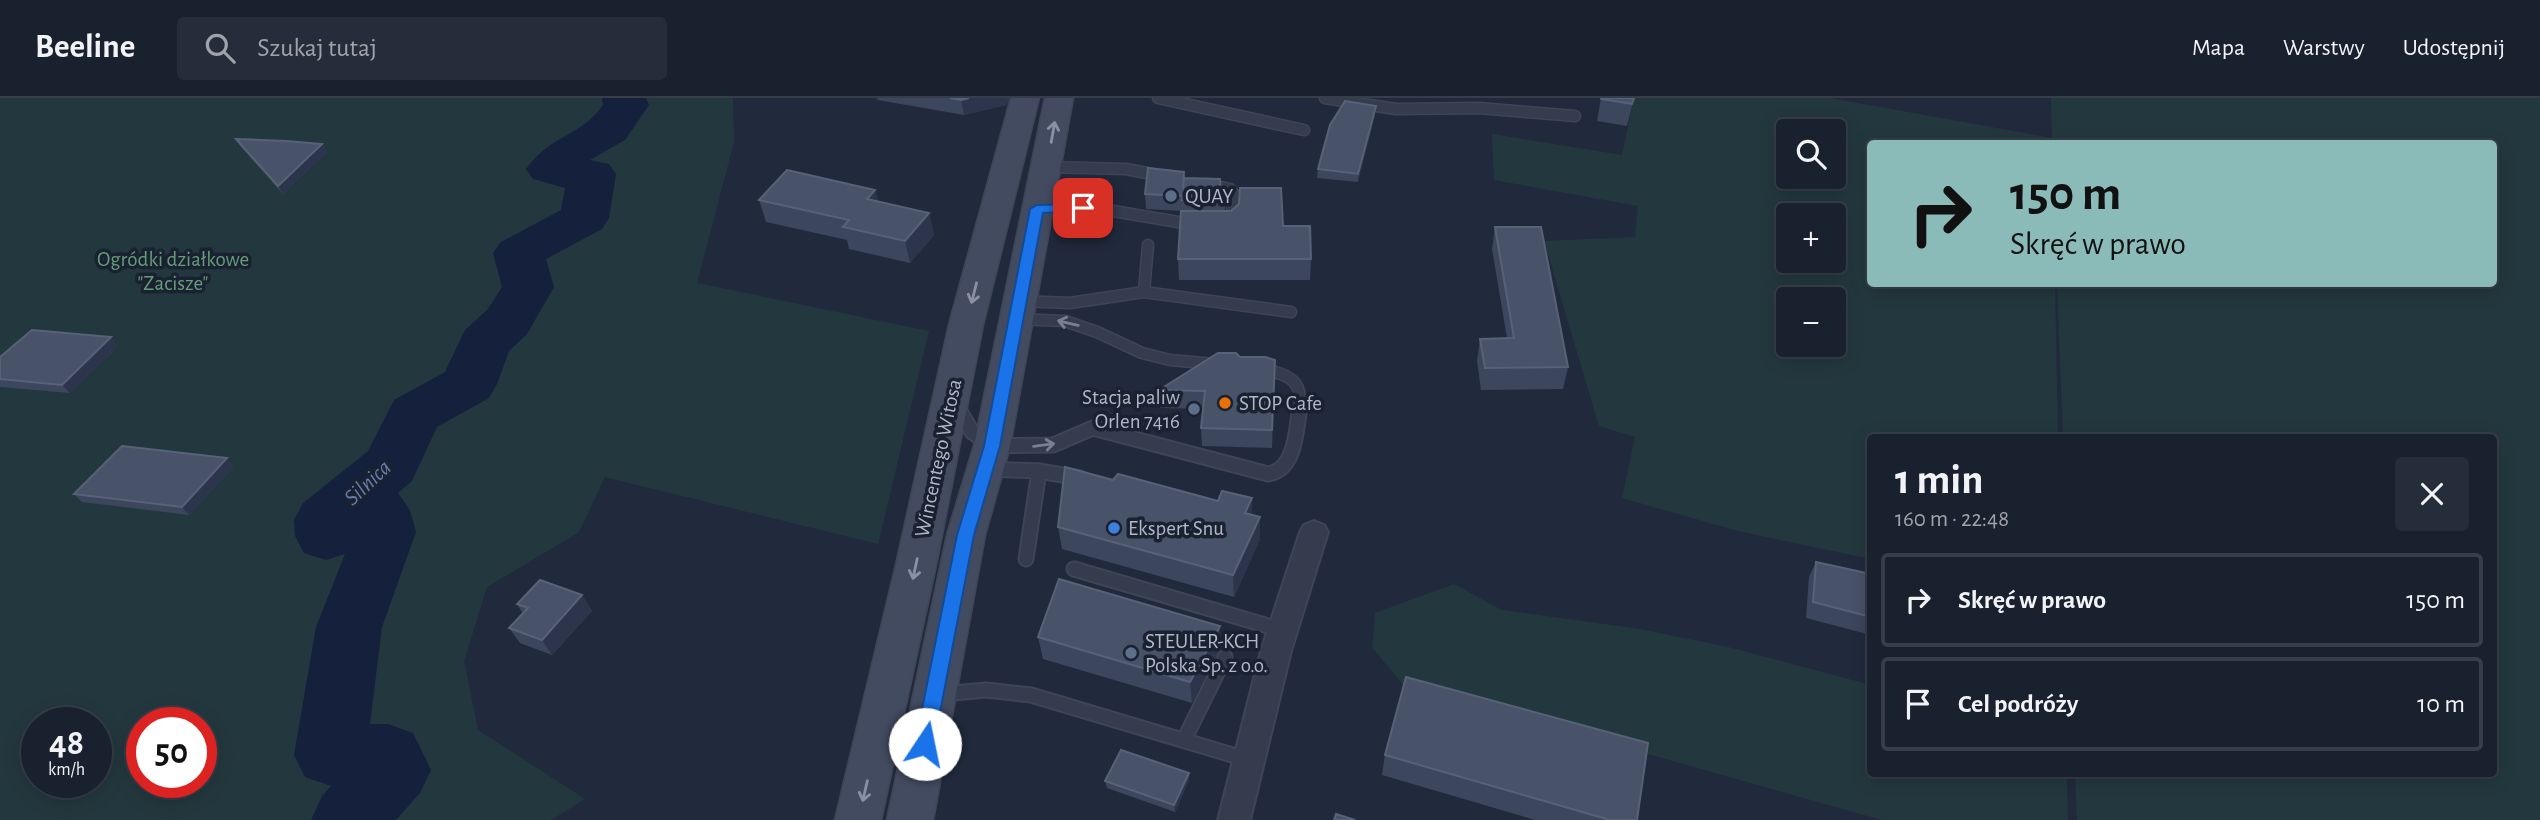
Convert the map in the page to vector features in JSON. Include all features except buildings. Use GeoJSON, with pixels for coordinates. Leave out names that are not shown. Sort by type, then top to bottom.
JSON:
{"type":"FeatureCollection","features":[{"type":"Feature","properties":{"kind":"main road","name":"Wincentego Witosa"},"geometry":{"type":"LineString","coordinates":[[858,820],[913,578],[970,307],[1025,98]]}},
{"type":"Feature","properties":{"kind":"main road","name":"Wincentego Witosa"},"geometry":{"type":"LineString","coordinates":[[910,820],[965,535],[988,458],[1059,98]]}},
{"type":"Feature","properties":{"kind":"street"},"geometry":{"type":"LineString","coordinates":[[1234,820],[1282,630],[1314,532]]}},
{"type":"Feature","properties":{"kind":"lane"},"geometry":{"type":"LineString","coordinates":[[1158,98],[1304,130]]}},
{"type":"Feature","properties":{"kind":"lane"},"geometry":{"type":"LineString","coordinates":[[1325,98],[1396,109],[1479,108],[1575,116]]}},
{"type":"Feature","properties":{"kind":"lane"},"geometry":{"type":"LineString","coordinates":[[1045,167],[1126,169],[1175,178]]}},
{"type":"Feature","properties":{"kind":"lane"},"geometry":{"type":"LineString","coordinates":[[1037,209],[1101,209],[1156,220],[1227,225],[1232,221],[1234,194],[1224,187],[1199,183]]}},
{"type":"Feature","properties":{"kind":"lane"},"geometry":{"type":"LineString","coordinates":[[1144,292],[1148,245]]}},
{"type":"Feature","properties":{"kind":"lane"},"geometry":{"type":"LineString","coordinates":[[1017,310],[1144,292],[1291,312]]}},
{"type":"Feature","properties":{"kind":"lane"},"geometry":{"type":"LineString","coordinates":[[1017,310],[1065,321],[1143,353],[1170,360],[1231,364]]}},
{"type":"Feature","properties":{"kind":"lane"},"geometry":{"type":"LineString","coordinates":[[988,458],[1053,445],[1094,428],[1255,473],[1273,474],[1283,468],[1292,454],[1302,395],[1300,386],[1291,378],[1251,366]]}},
{"type":"Feature","properties":{"kind":"lane"},"geometry":{"type":"LineString","coordinates":[[952,390],[967,426],[982,442],[988,458]]}},
{"type":"Feature","properties":{"kind":"lane"},"geometry":{"type":"LineString","coordinates":[[988,458],[1039,471],[1088,479]]}},
{"type":"Feature","properties":{"kind":"lane"},"geometry":{"type":"LineString","coordinates":[[1026,559],[1039,471]]}},
{"type":"Feature","properties":{"kind":"lane"},"geometry":{"type":"LineString","coordinates":[[1074,569],[1282,630]]}},
{"type":"Feature","properties":{"kind":"lane"},"geometry":{"type":"LineString","coordinates":[[1184,740],[1224,657]]}},
{"type":"Feature","properties":{"kind":"lane"},"geometry":{"type":"LineString","coordinates":[[934,695],[986,690],[1031,695],[1249,760]]}},
{"type":"Feature","properties":{"kind":"green space","name":"Ogródki działkowe \"Zacisze\""},"geometry":{"type":"Polygon","coordinates":[[[0,98],[733,98],[734,142],[697,283],[929,331],[878,544],[605,477],[579,532],[487,587],[464,661],[478,730],[585,799],[551,820],[0,820],[0,98]]]}},
{"type":"Feature","properties":{"kind":"green space"},"geometry":{"type":"Polygon","coordinates":[[[1634,98],[1830,98],[2052,138],[2051,98],[2540,98],[2540,820],[2077,820],[2075,777],[2497,777],[2497,434],[2063,434],[2057,287],[2497,287],[2497,140],[1867,140],[1867,287],[2055,287],[2058,434],[1867,434],[1867,558],[1738,531],[1622,498],[1635,437],[1599,426],[1544,241],[1635,237],[1638,206],[1494,180],[1492,134],[1622,155],[1634,98]]]}},
{"type":"Feature","properties":{"kind":"green space"},"geometry":{"type":"Polygon","coordinates":[[[1454,584],[1502,610],[1640,629],[1728,647],[1867,684],[1867,777],[2067,777],[2068,820],[1882,820],[1403,685],[1372,647],[1375,613],[1454,584]]]}},
{"type":"Feature","properties":{"kind":"waterway","name":"Silnica"},"geometry":{"type":"LineString","coordinates":[[348,820],[395,770],[388,755],[330,755],[349,627],[385,532],[379,510],[326,536],[325,520],[391,465],[414,414],[469,384],[484,343],[508,321],[528,287],[519,253],[584,218],[592,174],[561,174],[550,169],[563,155],[609,130],[626,105],[624,98]]}},
{"type":"Feature","properties":{"kind":"place","name":"QUAY"},"geometry":{"type":"Point","coordinates":[1171,196]}},
{"type":"Feature","properties":{"kind":"place","name":"STOP Cafe"},"geometry":{"type":"Point","coordinates":[1225,403]}},
{"type":"Feature","properties":{"kind":"place","name":"Stacja paliw Orlen 7416"},"geometry":{"type":"Point","coordinates":[1194,409]}},
{"type":"Feature","properties":{"kind":"place","name":"Ekspert Snu"},"geometry":{"type":"Point","coordinates":[1114,528]}},
{"type":"Feature","properties":{"kind":"place","name":"STEULER-KCH Polska Sp. z o.o."},"geometry":{"type":"Point","coordinates":[1131,653]}},
{"type":"Feature","properties":{"kind":"route"},"geometry":{"type":"LineString","coordinates":[[925,744],[965,535],[992,446],[1037,209],[1083,208]]}}]}
